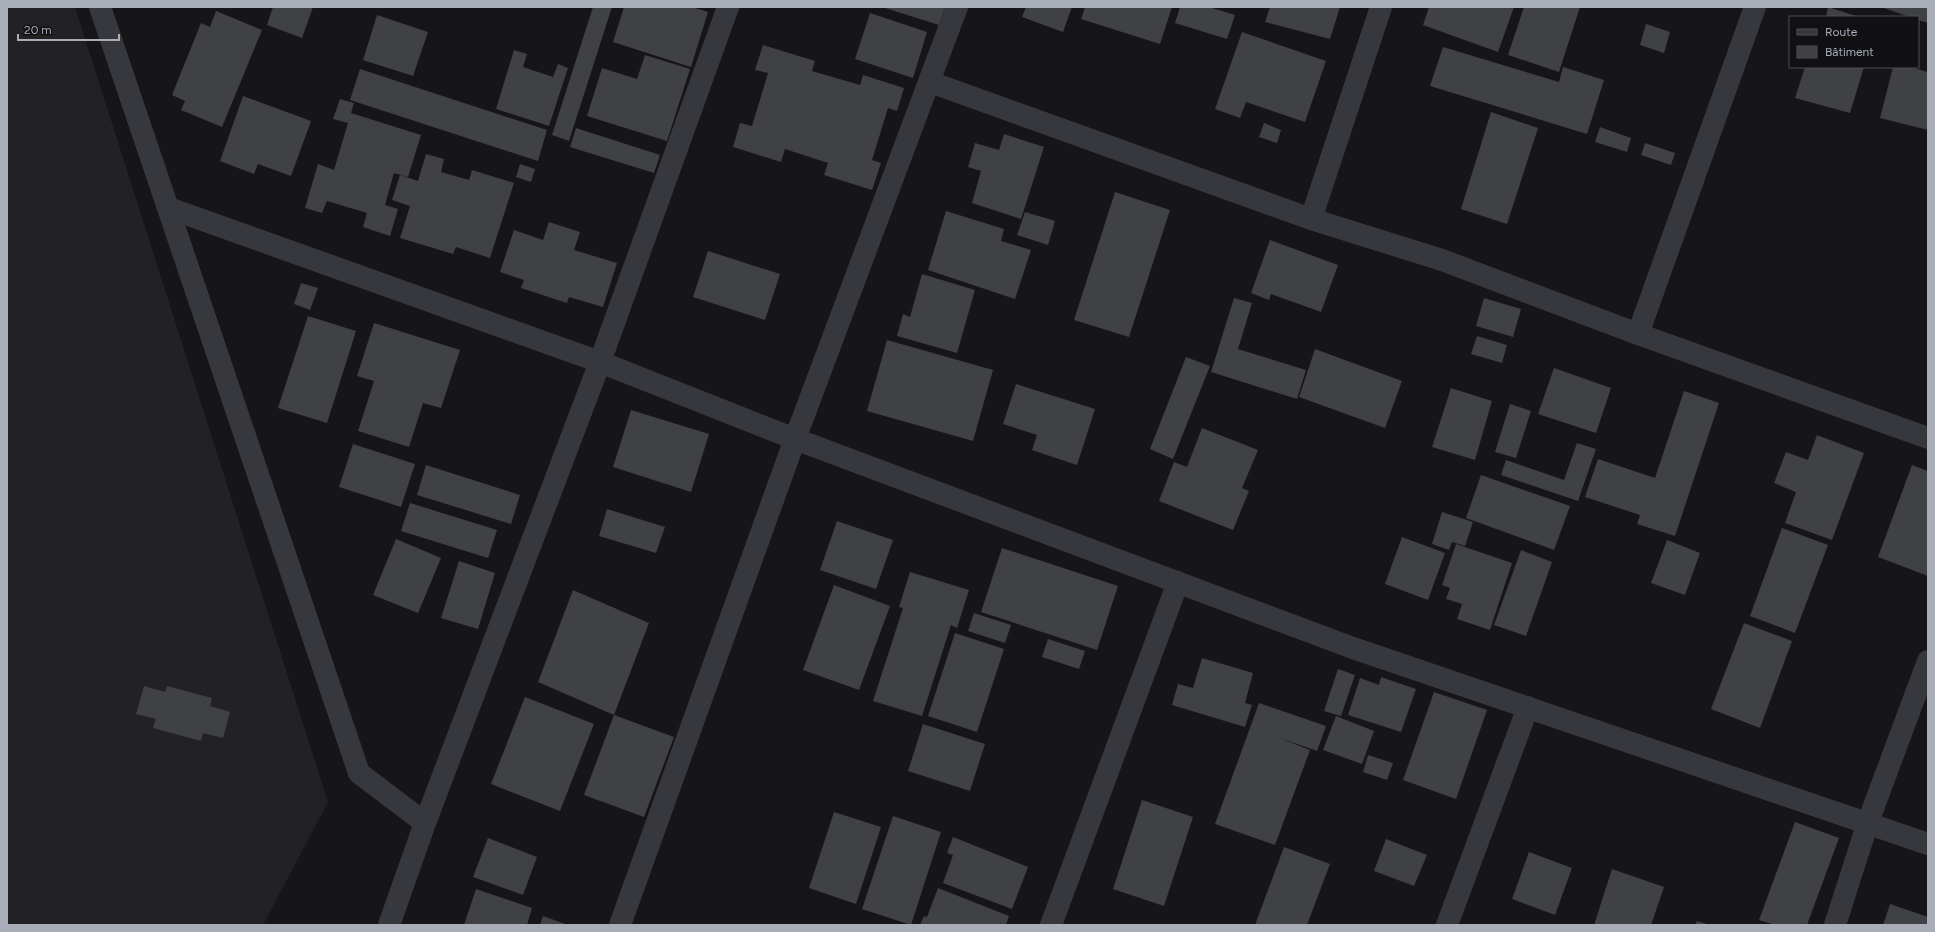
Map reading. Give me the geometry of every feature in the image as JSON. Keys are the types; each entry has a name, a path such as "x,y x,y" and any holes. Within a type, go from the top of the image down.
{"street":[{"path":"100,7 359,773 425,823"},
{"path":"620,925 795,439 958,7"},
{"path":"1310,219 1381,7"},
{"path":"1638,334 1755,7"},
{"path":"389,925 425,823 600,362 724,8"},
{"path":"930,82 1310,219 1442,260 1638,334 1928,438"},
{"path":"169,208 600,362 795,439 1353,648 1868,822 1928,844"},
{"path":"1051,925 1178,582"},
{"path":"1835,925 1868,822 1928,661"},
{"path":"1447,925 1528,707"}],"shaded area":[{"path":"7,7 75,7 328,802 263,925 7,925"}],"building":[{"path":"273,7 313,7 302,38 267,25"},
{"path":"593,7 612,7 569,141 552,135"},
{"path":"624,7 692,7 708,12 691,67 613,42"},
{"path":"882,7 945,7 939,25"},
{"path":"1026,7 1072,7 1063,32 1022,17"},
{"path":"1085,7 1172,7 1160,44 1081,19"},
{"path":"1180,7 1209,7 1235,15 1227,39 1175,23"},
{"path":"1270,7 1340,7 1330,39 1265,22"},
{"path":"1429,7 1514,7 1498,52 1423,25"},
{"path":"1524,7 1580,7 1559,72 1508,55"},
{"path":"1828,7 1856,16 1826,16"},
{"path":"1881,7 1928,7 1928,23 1919,20 1919,16 1907,16"},
{"path":"216,11 262,30 222,127 181,110 185,101 172,95 201,23 210,27"},
{"path":"870,13 927,32 913,78 855,59"},
{"path":"377,15 428,32 413,76 363,60"},
{"path":"1646,24 1670,32 1664,53 1640,45"},
{"path":"1242,32 1326,61 1305,122 1246,102 1240,118 1215,109"},
{"path":"763,45 815,61 812,71 860,85 863,75 904,88 897,111 888,108 872,160 881,163 872,190 824,175 828,163 785,149 781,162 733,147 740,123 752,126 768,73 755,70"},
{"path":"1443,47 1559,82 1563,67 1604,80 1587,134 1430,86"},
{"path":"514,50 527,54 523,67 553,77 558,64 568,68 549,126 496,109"},
{"path":"645,55 690,69 667,141 587,116 602,68 637,79"},
{"path":"1805,68 1864,68 1850,113 1795,98"},
{"path":"1893,68 1914,68 1928,72 1928,130 1880,118"},
{"path":"360,69 547,130 538,161 350,100"},
{"path":"243,96 311,121 291,176 258,164 254,174 220,161"},
{"path":"340,99 354,103 351,113 421,135 408,177 394,173 385,205 398,209 390,236 363,227 367,213 327,201 322,213 305,208 318,164 334,170 348,123 333,119"},
{"path":"1491,112 1538,128 1507,224 1461,209"},
{"path":"1264,123 1281,130 1277,143 1259,137"},
{"path":"1600,127 1631,138 1627,152 1595,142"},
{"path":"576,128 660,155 654,173 570,147"},
{"path":"1004,134 1044,147 1021,219 972,203 981,171 968,167 975,143 999,150"},
{"path":"1645,143 1675,153 1671,165 1641,155"},
{"path":"426,154 444,159 441,172 469,180 472,170 514,183 490,258 456,247 453,254 400,238 410,206 392,200 400,175 418,181"},
{"path":"520,164 535,169 531,182 516,177"},
{"path":"1115,192 1170,210 1129,337 1074,320"},
{"path":"946,211 1004,229 1001,241 1031,250 1015,299 928,270"},
{"path":"1025,212 1055,221 1048,245 1017,235"},
{"path":"549,222 580,232 574,250 617,263 603,307 569,297 567,303 521,288 524,280 500,272 514,230 543,240"},
{"path":"1270,240 1338,265 1321,312 1271,294 1269,300 1251,293"},
{"path":"708,251 780,274 765,320 693,297"},
{"path":"922,274 975,290 957,353 897,336 903,314 910,317"},
{"path":"301,283 318,288 310,310 294,304"},
{"path":"1234,298 1252,303 1238,349 1306,370 1297,399 1211,372"},
{"path":"1484,298 1521,309 1513,337 1476,326"},
{"path":"308,316 356,331 327,423 278,408"},
{"path":"374,323 460,350 441,408 423,403 409,447 358,431 374,381 357,376"},
{"path":"1477,336 1507,345 1502,363 1471,354"},
{"path":"887,340 993,370 973,441 867,411"},
{"path":"1315,349 1402,381 1385,428 1299,397"},
{"path":"1186,357 1210,366 1173,459 1150,449"},
{"path":"1554,368 1611,388 1596,433 1538,414"},
{"path":"1016,384 1095,409 1077,465 1032,450 1037,435 1003,424"},
{"path":"1451,388 1492,401 1475,460 1432,447"},
{"path":"1684,391 1719,403 1675,536 1637,524 1640,515 1585,497 1598,459 1655,478"},
{"path":"1510,404 1531,411 1516,458 1495,452"},
{"path":"631,410 709,434 691,492 613,467"},
{"path":"1202,428 1258,450 1242,488 1249,491 1233,530 1159,501 1174,462 1187,467"},
{"path":"1817,435 1864,453 1832,540 1785,523 1796,492 1774,483 1786,452 1808,460"},
{"path":"1577,443 1596,449 1578,501 1501,475 1506,460 1564,480"},
{"path":"353,444 415,464 401,507 339,487"},
{"path":"426,465 520,495 511,524 417,495"},
{"path":"1912,465 1928,471 1928,576 1878,557"},
{"path":"1481,475 1570,506 1554,550 1466,518"},
{"path":"410,503 497,530 488,558 401,531"},
{"path":"607,509 665,527 656,553 599,536"},
{"path":"1442,512 1473,522 1465,546 1452,542 1449,550 1432,544"},
{"path":"837,521 893,540 876,589 820,570"},
{"path":"1782,528 1828,545 1795,633 1750,616"},
{"path":"1402,537 1445,553 1428,600 1385,584"},
{"path":"396,539 441,558 418,613 373,595"},
{"path":"1667,540 1700,553 1685,595 1651,583"},
{"path":"1456,544 1512,563 1490,630 1457,619 1462,604 1446,599 1450,588 1442,585"},
{"path":"1002,548 1118,586 1097,650 981,612"},
{"path":"1521,550 1552,562 1526,636 1494,625"},
{"path":"459,561 495,573 478,629 441,618"},
{"path":"910,572 969,590 957,628 951,625 922,716 873,701 903,608 899,607"},
{"path":"834,585 890,606 859,690 803,670"},
{"path":"573,590 649,623 614,715 538,682"},
{"path":"974,613 1011,625 1005,643 968,631"},
{"path":"1744,623 1792,641 1760,728 1711,709"},
{"path":"955,633 1004,649 977,732 928,716"},
{"path":"1048,639 1085,651 1079,669 1042,657"},
{"path":"1202,658 1253,673 1245,703 1252,705 1245,727 1172,705 1178,684 1193,688"},
{"path":"1338,669 1355,675 1341,716 1324,711"},
{"path":"1381,677 1416,689 1401,732 1348,715 1360,678 1379,685"},
{"path":"144,686 165,692 167,686 212,698 210,706 230,712 223,738 203,733 201,741 153,728 156,719 136,714"},
{"path":"1434,692 1487,710 1456,799 1403,780"},
{"path":"525,697 594,724 560,811 491,784"},
{"path":"1259,703 1326,726 1317,751 1277,737 1310,750 1275,845 1215,824"},
{"path":"614,715 674,737 644,817 584,795"},
{"path":"1336,716 1374,731 1362,764 1323,750"},
{"path":"923,724 985,744 970,791 908,771"},
{"path":"1368,755 1393,763 1387,780 1363,772"},
{"path":"1142,800 1193,817 1164,906 1113,889"},
{"path":"834,812 881,827 856,904 809,888"},
{"path":"893,816 941,832 911,925 862,909"},
{"path":"1795,822 1839,838 1807,925 1775,925 1759,920"},
{"path":"953,837 1028,867 1012,909 943,883 953,855 947,853"},
{"path":"488,838 537,857 523,895 473,877"},
{"path":"1386,839 1427,855 1414,886 1374,871"},
{"path":"1284,847 1330,864 1307,925 1255,925"},
{"path":"1529,852 1572,868 1555,915 1512,899"},
{"path":"1612,869 1664,887 1651,925 1594,925"},
{"path":"938,888 1009,916 1006,925 920,925 924,916 927,917"},
{"path":"476,889 532,908 527,925 464,925"},
{"path":"1890,904 1928,917 1928,925 1883,925"},
{"path":"543,916 568,925 540,925"},
{"path":"1697,921 1710,925 1695,925"}]}
